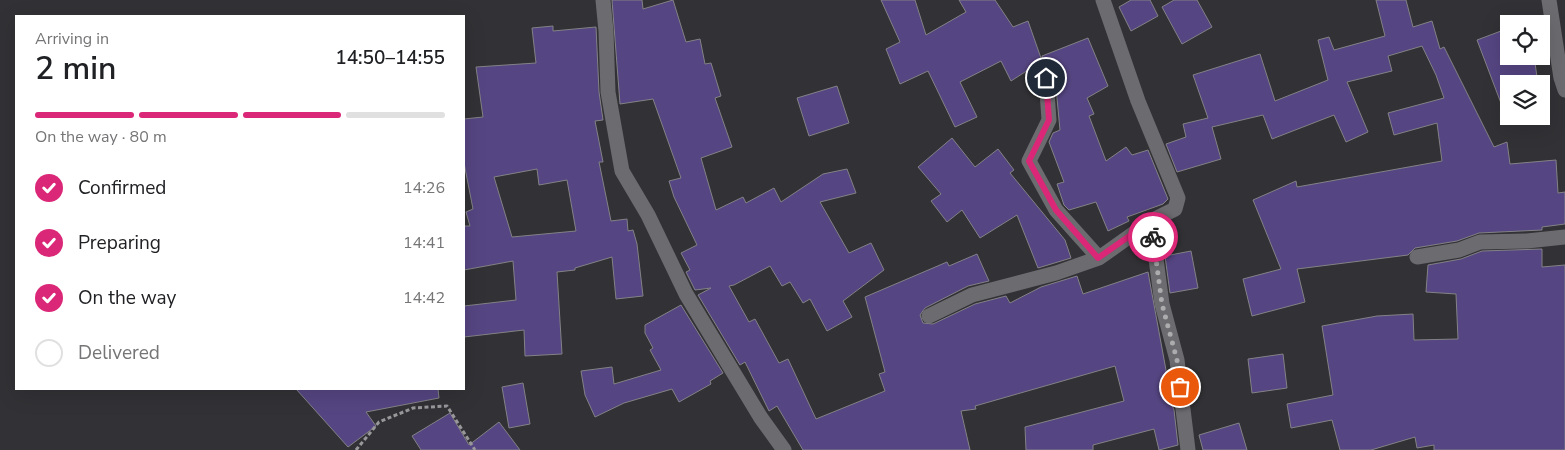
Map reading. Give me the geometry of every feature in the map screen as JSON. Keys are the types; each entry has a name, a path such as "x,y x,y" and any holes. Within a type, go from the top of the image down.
{"street":[{"path":"603,0 608,92 622,171 648,215 686,294 756,410 784,450"},
{"path":"929,316 972,295 1056,273 1098,258 1151,221 1175,209 1178,198 1138,101 1103,0"},
{"path":"1549,0 1561,78 1565,90"},
{"path":"1046,78 1049,120 1029,161 1056,210 1098,258"},
{"path":"1151,221 1162,304 1177,360 1188,450"},
{"path":"1417,257 1459,250 1487,241 1527,241 1565,237"}],"path":[{"path":"356,450 379,422 413,408 447,406 475,450"}],"building":[{"path":"612,0 642,0 643,9 673,0 686,42 700,39 705,64 711,63 721,96 715,98 732,147 701,158 716,210 743,197 746,203 774,188 781,202 823,174 847,169 856,193 820,202 849,253 871,243 884,270 843,301 852,317 827,331 810,299 803,303 790,282 782,286 770,266 729,286 749,322 755,319 779,363 788,359 816,419 885,391 879,374 885,372 865,297 947,262 949,266 977,254 989,281 968,286 925,308 920,315 923,323 933,324 975,304 1006,296 1010,303 1041,287 1077,276 1083,294 1148,272 1168,381 1163,382 1174,410 1178,445 1159,450 1154,429 1093,445 1093,450 1026,450 1025,427 1124,401 1115,366 975,406 976,409 961,411 970,450 803,450 777,406 769,411 745,362 740,365 698,295 711,288 695,290 686,272 690,270 681,253 697,245 674,197 669,181 681,178 653,99 620,104"},
{"path":"881,0 915,0 926,35 966,12 959,0 995,0 1013,27 1028,21 1042,61 1011,81 1001,61 960,82 977,117 955,127 928,71 900,84 886,49 900,42"},
{"path":"1131,0 1150,0 1158,16 1131,31 1119,7"},
{"path":"1174,0 1197,0 1212,27 1182,44 1162,7"},
{"path":"1376,0 1406,0 1413,27 1432,21 1440,49 1444,47 1494,147 1507,142 1510,164 1556,160 1558,193 1565,192 1565,224 1542,227 1542,230 1479,233 1457,241 1415,248 1408,255 1297,269 1305,302 1252,316 1243,279 1281,269 1253,200 1296,181 1297,187 1442,161 1437,123 1394,135 1388,113 1444,98 1436,75 1422,46 1388,56 1392,71 1347,82 1368,132 1346,142 1334,115 1272,139 1263,115 1212,127 1221,159 1177,172 1166,144 1186,137 1183,124 1208,118 1193,75 1260,54 1275,101 1328,80 1318,40 1329,37 1334,50 1385,36"},
{"path":"553,26 553,31 596,27 599,92 603,120 595,121 603,162 599,162 611,221 627,219 628,231 633,230 637,244 643,296 616,299 612,257 575,268 575,270 557,272 562,354 525,356 524,330 465,337 465,306 516,300 513,261 465,270 465,226 470,226 466,212 473,209 465,168 465,119 483,117 476,67 536,63 532,28","holes":["537,169 539,185 567,180 576,231 512,237 494,177"]},
{"path":"1500,31 1500,65 1535,65 1537,75 1500,75 1500,101 1477,40"},
{"path":"1088,38 1108,86 1087,98 1094,114 1089,116 1106,161 1126,147 1132,155 1148,150 1168,199 1163,204 1127,217 1129,221 1108,231 1096,202 1069,210 1064,205 1057,184 1064,182 1049,142 1053,133 1060,130 1055,77 1050,70 1045,69 1042,56"},
{"path":"837,86 849,123 809,136 797,98"},
{"path":"952,138 975,167 998,149 1014,170 1010,173 1065,240 1071,258 1038,268 1017,215 980,238 962,210 947,222 931,201 941,194 918,167"},
{"path":"1542,249 1542,267 1565,265 1565,450 1434,450 1434,445 1417,448 1415,437 1371,450 1340,450 1332,420 1291,428 1287,404 1333,395 1322,326 1377,316 1413,314 1414,340 1458,339 1456,294 1426,292 1428,265 1461,259 1482,251"},
{"path":"1191,251 1198,288 1170,293 1165,256"},
{"path":"681,305 723,373 710,381 711,384 679,402 672,389 624,403 595,417 585,395 581,371 612,367 614,384 661,370 650,350 653,348 645,333 645,325"},
{"path":"1283,354 1287,388 1252,393 1248,359"},
{"path":"523,383 530,424 509,428 502,387"},
{"path":"297,390 438,390 439,398 366,412 376,426 348,447"},
{"path":"450,413 469,445 499,422 520,450 421,450 412,436"},
{"path":"1239,423 1247,450 1203,450 1199,435"}],"way so far":[{"path":"1153,237 1162,304 1177,360 1180,387"}],"route":[{"path":"1046,78 1049,120 1029,161 1056,210 1098,258 1151,221 1153,237"}]}
